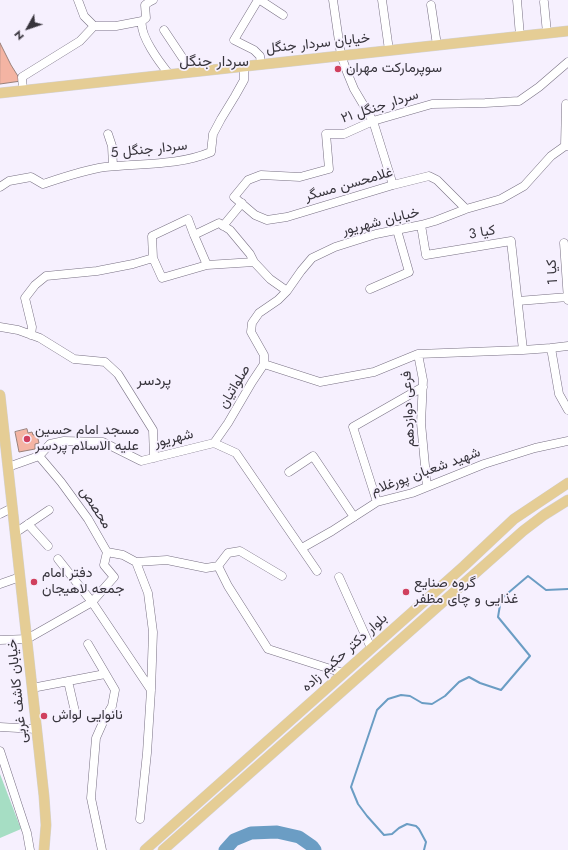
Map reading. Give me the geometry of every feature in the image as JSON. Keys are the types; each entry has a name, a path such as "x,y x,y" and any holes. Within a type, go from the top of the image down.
{"main road":[{"name":"خیابان سردار جنگل","path":"0,93 568,31"},
{"name":"خیابان کاشف غربی","path":"0,394 2,426 27,638 46,825 44,850"},
{"name":"بلوار دکتر حکیم زاده","path":"145,850 458,571 514,518 568,484"},
{"name":"بلوار دکتر حکیم زاده","path":"163,850 523,530 568,500"},
{"path":"458,571 466,581"},
{"path":"371,648 380,658"},
{"name":"خیابان کاشف غربی","path":"38,850 45,818"}],"street":[{"path":"78,0 84,16 94,26 116,26 142,21 146,18 145,5 153,0"},
{"path":"261,64 260,56 254,50 234,40 259,0 283,15"},
{"path":"333,0 342,56 347,72 354,89 372,121 393,185"},
{"path":"382,0 389,50"},
{"path":"517,0 520,36"},
{"path":"544,2 547,33"},
{"path":"431,5 437,45"},
{"path":"142,21 141,26 150,46 169,74"},
{"path":"23,90 22,77 80,41 94,26"},
{"path":"164,30 192,72"},
{"name":"سردار جنگل ۲۱","path":"234,197 248,180 261,175 300,177 329,169 326,134 344,134 372,121 432,104 519,102 568,62"},
{"name":"سردار جنگل 5","path":"0,187 9,181 31,178 43,184 68,175 104,167 169,163 198,158 211,152 213,134 244,80 244,66"},
{"path":"566,104 567,146"},
{"path":"108,134 112,146 113,166"},
{"name":"خیابان شهریور","path":"264,364 264,355 251,332 252,324 259,312 278,300 287,291 312,258 335,247 376,234 421,225 466,209 501,199 524,186 552,156 567,146"},
{"name":"غلامحسن مسگر","path":"234,197 255,214 267,220 287,217 393,185 429,176 437,180 466,209"},
{"path":"223,226 242,203"},
{"path":"207,265 188,219 152,236 153,258 162,278 207,265 254,262"},
{"path":"194,235 219,223 230,230 250,254 254,262 270,279 287,291"},
{"name":"کیا 3","path":"421,225 426,255 511,241 523,350"},
{"path":"370,289 409,272 397,230"},
{"name":"کیا 1","path":"564,243 568,300"},
{"path":"31,335 32,327 25,298 35,285 46,276 97,271 133,264 153,258"},
{"path":"518,301 568,297"},
{"path":"0,326 18,330 40,338 74,359 105,362 118,374 153,430 154,458"},
{"name":"صلواتیان","path":"214,442 228,423 264,364 320,382 374,372 418,354 523,350 568,346"},
{"path":"551,348 559,394 568,410"},
{"name":"فرعی دوازدهم","path":"418,354 423,380 421,424 427,487"},
{"path":"377,502 353,427 423,387"},
{"name":"شهریور","path":"8,467 39,456 50,444 64,441 103,442 141,461 214,442"},
{"name":"شهید شعبان پورغلام","path":"302,548 377,502 412,493 484,464 535,448 568,441"},
{"path":"214,442 236,453 317,571"},
{"name":"محصص","path":"39,456 61,482 88,519 107,552 123,555 136,562"},
{"path":"289,472 313,456 354,517"},
{"path":"0,514 12,508"},
{"path":"15,533 49,510"},
{"path":"28,524 48,546"},
{"path":"140,819 147,753 153,632 148,593 136,562 167,560 206,568 218,566 228,553 240,551 282,576"},
{"path":"0,640 27,638 92,602 114,577 104,565 107,552"},
{"path":"58,560 92,602 151,690"},
{"path":"218,566 228,586 268,649 343,673"},
{"path":"0,584 20,577"},
{"path":"339,577 371,648"},
{"path":"88,644 115,690 112,706 96,738 91,798 102,850"},
{"path":"32,688 105,674"},
{"path":"68,681 76,716"},
{"path":"0,727 36,729"},
{"path":"0,751 27,833 30,850"}],"green space":[{"path":"0,774 21,829 0,838"}],"building":[{"path":"0,43 11,65 21,81 0,84"},
{"name":"مسجد امام حسین علیه الاسلام پردسر","path":"27,429 28,433 32,432 33,435 37,435 39,443 35,444 35,449 19,452 15,432"}],"waterway":[{"path":"424,850 426,842 416,826 407,824 392,834 384,835 358,804 351,787 377,710 388,699 401,695 410,696 422,703 432,704 445,696 459,682 469,677 480,683 501,690 530,656 498,617 501,599 528,576 546,590 568,589"},
{"path":"225,850 234,840 251,833 277,832 299,837 312,846 315,850"}],"place":[{"name":"سوپرمارکت مهران","path":"338,69"},
{"name":"مسجد امام حسین علیه الاسلام پردسر","path":"27,439"},
{"name":"دفتر امام جمعه لاهیجان","path":"34,582"},
{"name":"گروه صنایع غذایی و چای مظفر","path":"406,592"},
{"name":"نانوایی لواش","path":"44,716"}],"district":[{"name":"سردار جنگل","path":"214,62"},
{"name":"پردسر","path":"154,381"}]}
